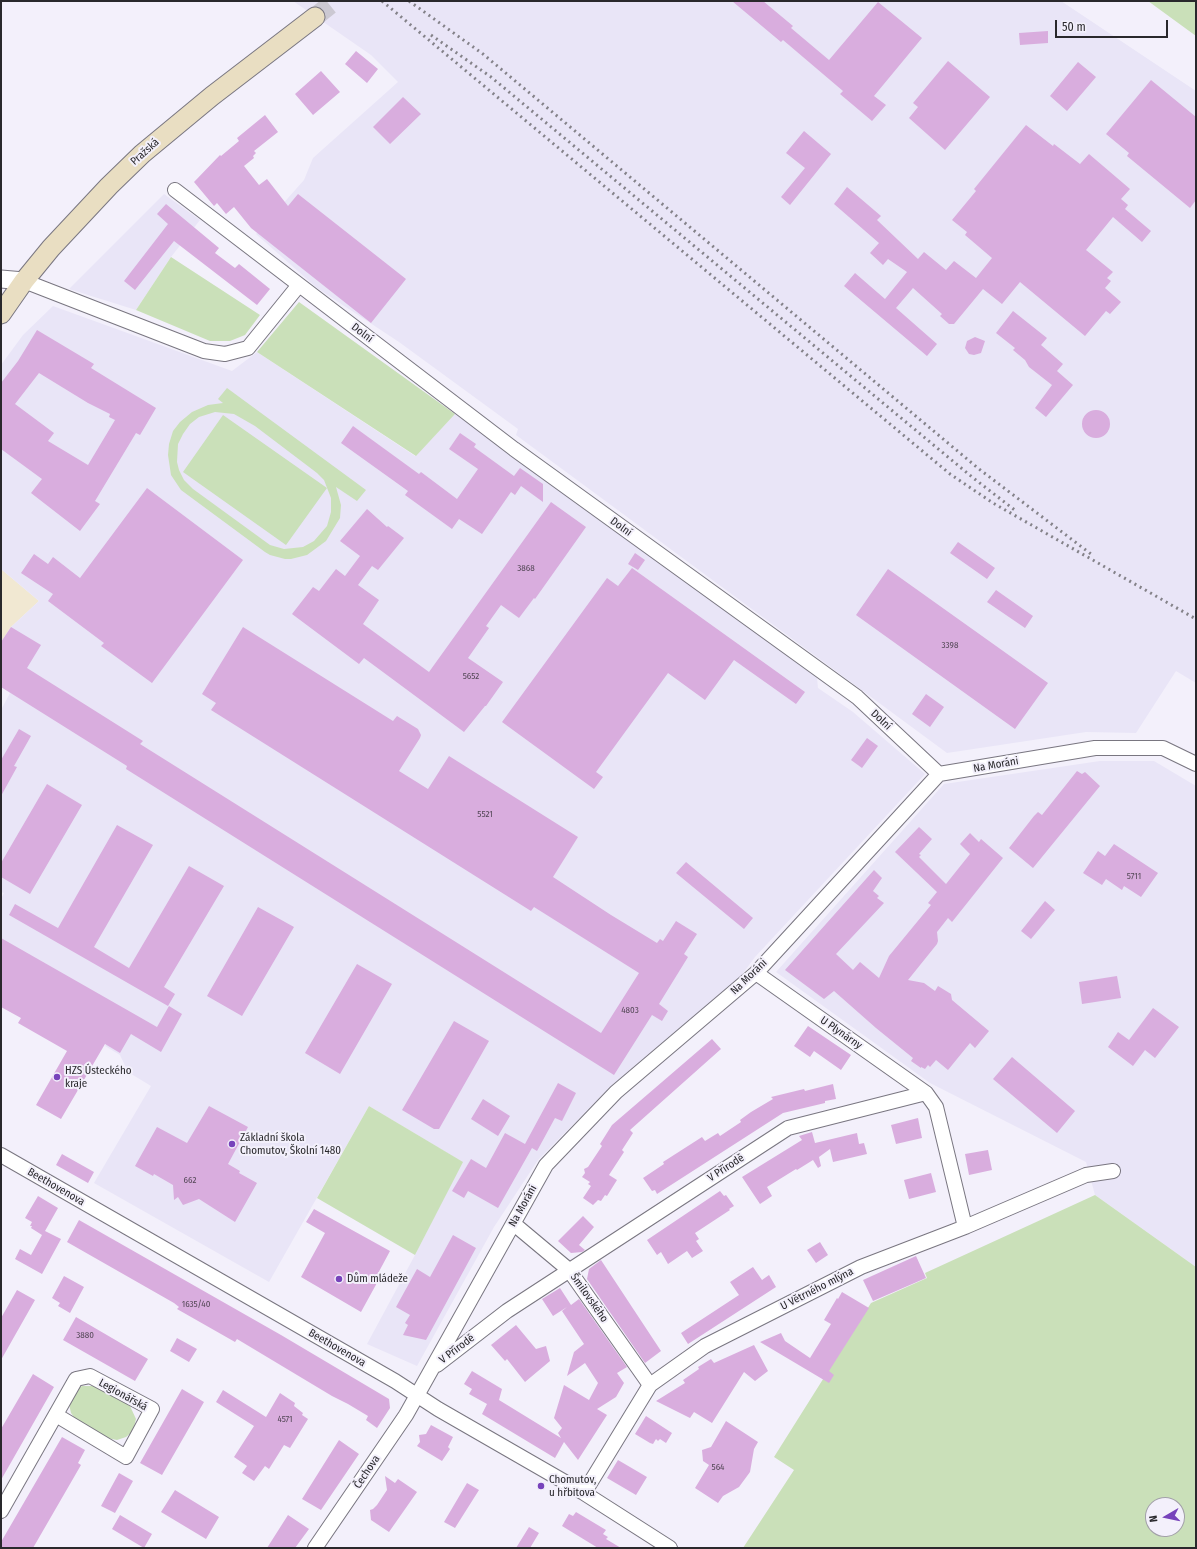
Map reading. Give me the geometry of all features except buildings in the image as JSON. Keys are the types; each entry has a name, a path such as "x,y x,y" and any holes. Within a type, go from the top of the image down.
{"main road":[{"name":"Pražská","path":"1,314 24,281 80,217 142,154 206,100 315,17"}],"street":[{"name":"Dolní","path":"175,190 514,449 857,697 939,774"},
{"path":"1,279 24,281 204,351 225,354 248,348 299,285"},
{"name":"Na Moráni","path":"417,1396 546,1165 610,1097 756,973 939,774 1095,748 1163,748 1196,764"},
{"name":"U Plynárny","path":"756,973 926,1093"},
{"path":"926,1093 936,1107 965,1227"},
{"name":"V Přírodě","path":"432,1369 507,1311 788,1128 926,1093"},
{"name":"Beethovenova","path":"1,1155 388,1377 417,1396 584,1493 670,1548"},
{"name":"U Větrného mlýna","path":"584,1493 650,1385 705,1346 861,1266 965,1227 1086,1175 1113,1171"},
{"name":"Šmilovského","path":"514,1224 569,1270 650,1385"},
{"name":"Legionářská","path":"1,1510 76,1379 90,1376 152,1409 126,1457 56,1416"},
{"name":"Čechova","path":"315,1548 402,1422 417,1396"}],"shaded area":[{"path":"293,1 1061,1 1196,91 1196,683 1176,671 1136,733 1086,732 947,753 516,435 518,429 399,342 317,288 256,234 304,180 313,158 398,82 371,55"},
{"path":"164,194 200,220 171,257 136,310 69,289"},
{"path":"53,306 232,371 257,352 415,456 455,414 817,678 818,688 853,712 925,774 755,957 741,976 613,1084 538,1160 494,1227 417,1366 367,1344 415,1255 462,1162 369,1106 269,1282 94,1183 151,1086 128,1072 120,1055 105,1046 117,1024 1,957 1,899 4,893 1,892 1,710 10,693 1,687 1,642 11,627 39,601 1,569 1,365 23,335"},
{"path":"1,569 39,601 11,627 1,642"},
{"path":"1100,761 1154,761 1196,786 1196,1267 1095,1195 1086,1162 930,1083 776,972 944,784"}],"green space":[{"path":"1148,1 1196,1 1196,36"},
{"path":"171,257 260,315 245,335 230,341 210,341 136,310"},
{"path":"299,302 455,414 416,456 257,352"},
{"path":"227,388 366,490 357,501 336,487 341,505 340,518 326,541 307,555 285,559 270,555 181,490 171,475 168,455 169,444 173,431 180,422 192,412 208,405 223,403 218,399","holes":["215,412 234,414 255,426 324,480 331,498 331,512 327,526 314,541 303,547 284,549 270,545 193,489 184,480 177,462 178,444 190,424 199,417"]},
{"path":"223,415 327,488 286,545 183,472"},
{"path":"369,1106 463,1162 415,1255 317,1198"},
{"path":"1095,1195 1196,1267 1196,1548 743,1548 794,1470 774,1457 871,1303 927,1278 925,1273"},
{"path":"82,1386 94,1386 118,1397 130,1406 136,1419 133,1431 126,1437 117,1440 107,1438 77,1421 71,1413 69,1404 72,1392"}],"tunnel":[{"path":"315,17 335,1"}],"railway":[{"path":"382,1 950,474 993,503 1196,619"},
{"path":"409,1 483,54 979,469 1091,554"},
{"path":"431,35 491,77 972,477 1016,511"}],"place":[{"name":"HZS Ústeckého kraje","path":"57,1077"},
{"name":"Základní škola Chomutov, Školní 1480","path":"232,1144"},
{"name":"Dům mládeže","path":"339,1279"},
{"name":"Chomutov, u hřbitova","path":"541,1486"}]}
